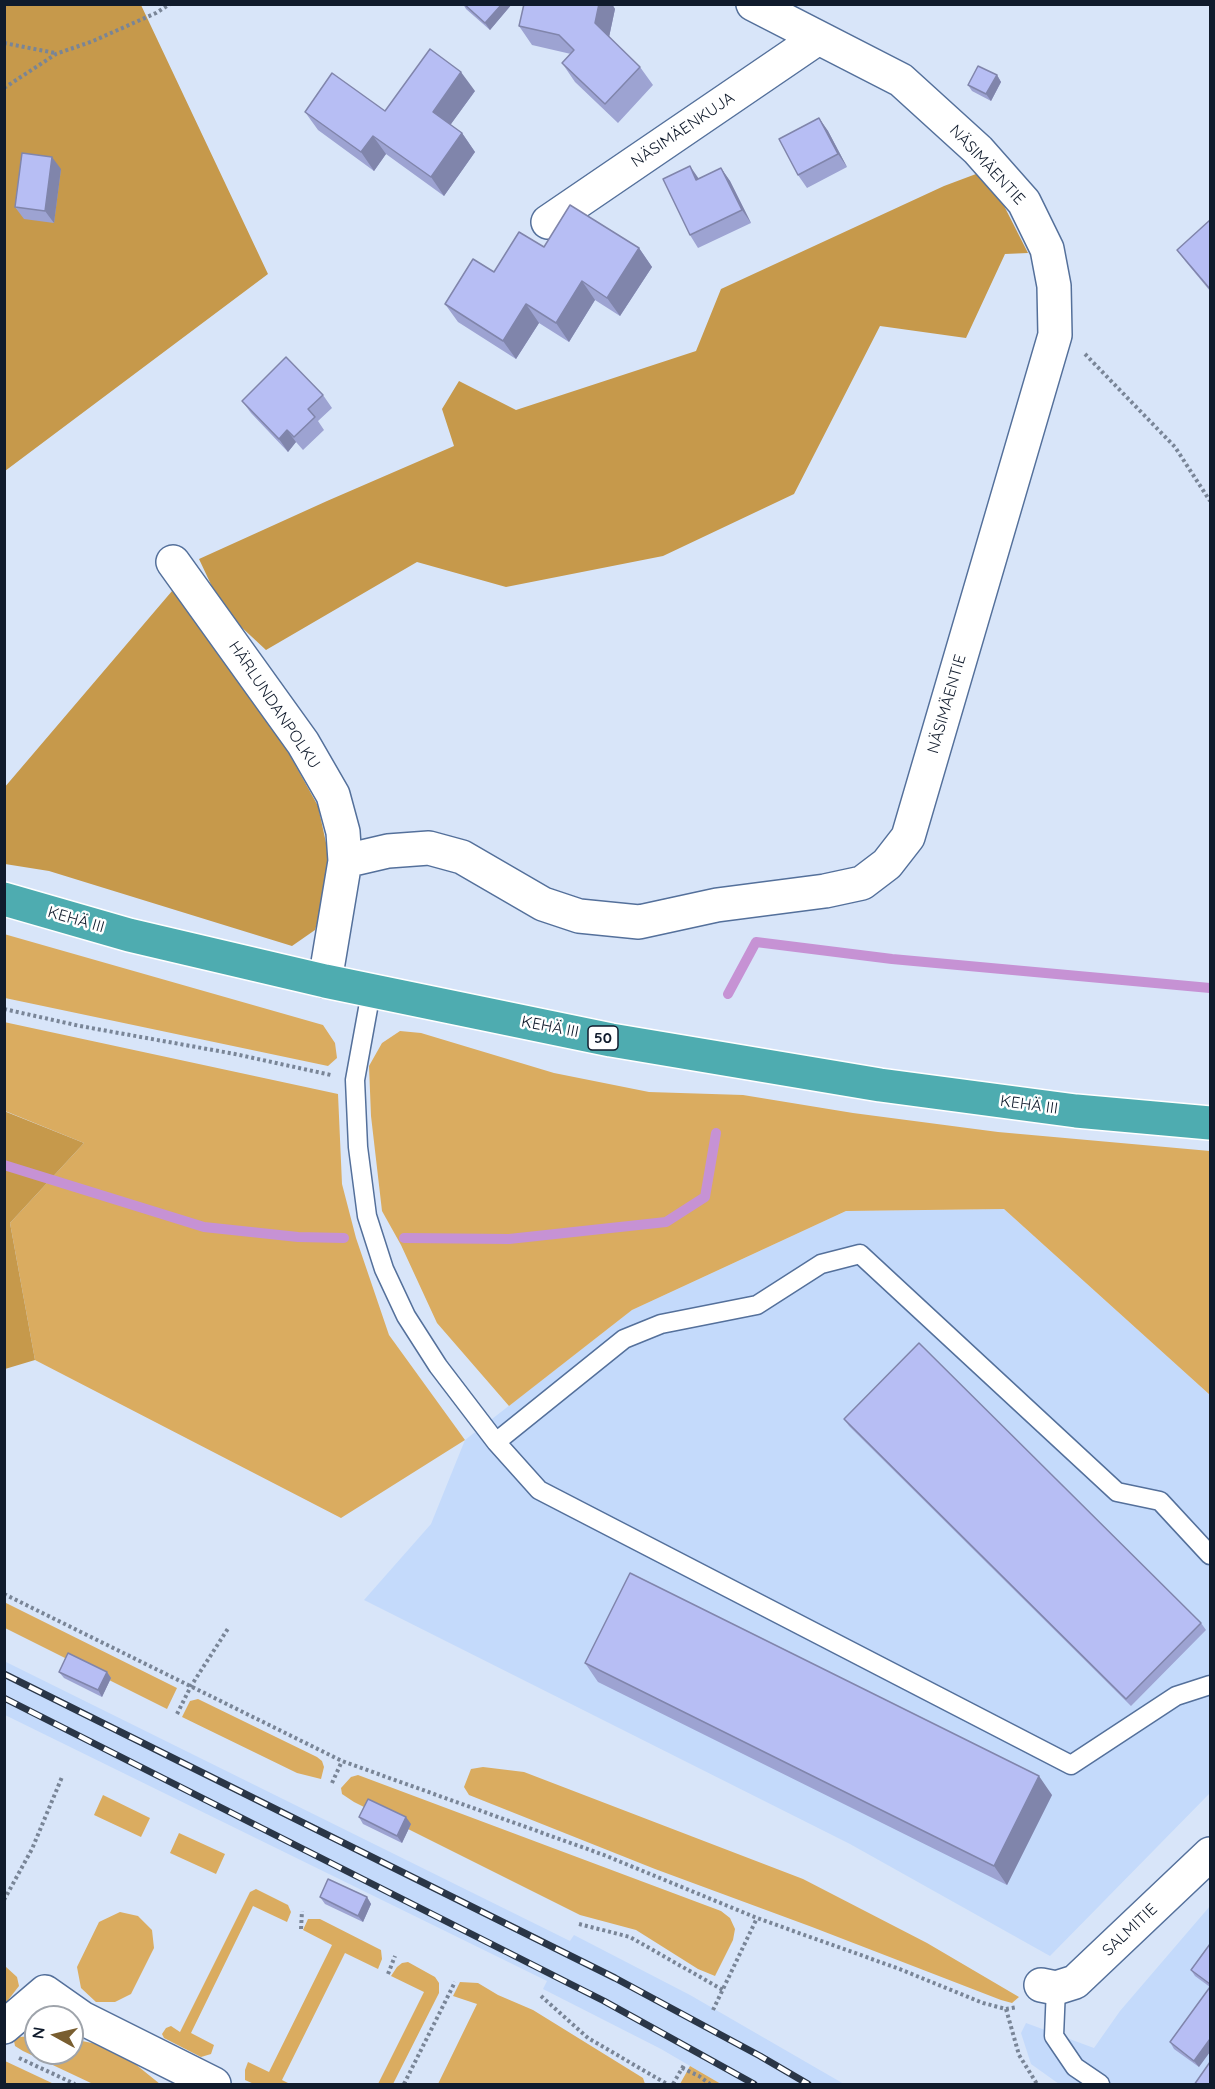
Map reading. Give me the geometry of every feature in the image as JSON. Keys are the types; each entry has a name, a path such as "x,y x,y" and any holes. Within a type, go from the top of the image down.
{"highway":[{"name":"KEHÄ III","path":"4,899 129,935 371,992 611,1040 880,1085 1076,1111 1210,1124"}],"street":[{"name":"NÄSIMÄENTIE","path":"345,861 388,850 429,848 462,857 543,904 579,916 639,922 717,905 825,891 862,883 887,864 908,837 1055,335 1054,286 1047,249 1024,202 978,150 901,80 753,4"},
{"name":"NÄSIMÄENKUJA","path":"548,222 818,38"},
{"name":"HÄRLUNDANPOLKU","path":"173,562 309,753 333,795 343,832 345,861"},
{"path":"325,981 345,861"},
{"name":"SALMITIE","path":"1049,1986 1075,1982 1210,1854"},
{"path":"8,2041 45,1992 82,2018 214,2085"}],"lane":[{"path":"371,992 355,1080 358,1147 367,1216 384,1269 406,1316 431,1356 496,1442 539,1490 1071,1765 1176,1696 1210,1685"},
{"path":"496,1442 624,1339 661,1324 757,1305 821,1264 860,1254 1117,1492 1160,1501 1210,1555"},
{"path":"1049,1986 1054,2036 1075,2067 1100,2085"}],"path":[{"path":"4,88 56,54 93,41 156,13 170,4"},
{"path":"4,42 56,54"},
{"path":"1055,335 1086,354 1175,447 1210,501"},
{"path":"4,1010 235,1054 355,1080"},
{"path":"4,1594 342,1761 604,1855 757,1918 897,1968 983,2003 1006,2009 1023,2007 1049,1986"},
{"path":"177,1714 191,1686 229,1627"},
{"path":"332,1784 342,1761"},
{"path":"4,1900 32,1849 62,1777"},
{"path":"301,1929 303,1911"},
{"path":"713,2010 757,1918"},
{"path":"579,1924 630,1937 723,1990"},
{"path":"388,1974 395,1956"},
{"path":"404,2085 455,1982"},
{"path":"541,1996 588,2038 667,2085"},
{"path":"1006,2009 1019,2055 1037,2085"},
{"path":"8,2041 75,2085"},
{"path":"673,2085 683,2067 710,2085"}],"shaded area":[{"path":"5,5 141,5 268,274 5,471"},
{"path":"976,174 997,192 1028,253 1005,254 966,338 880,326 794,494 663,556 506,587 417,562 266,650 223,610 199,559 454,446 442,409 459,381 516,410 696,351 721,289 944,186"},
{"path":"178,584 266,712 318,806 328,852 325,899 315,930 292,946 49,871 5,864 4,788"},
{"path":"4,934 323,1025 335,1043 337,1058 328,1066 5,998"},
{"path":"4,1022 338,1094 342,1184 356,1238 389,1335 465,1440 341,1518 35,1360 10,1223 84,1143 5,1111"},
{"path":"400,1031 421,1033 554,1073 649,1092 743,1095 853,1113 998,1132 1210,1151 1210,1395 1004,1209 846,1211 632,1310 509,1406 437,1323 401,1245 382,1211 371,1116 369,1066 382,1043"},
{"path":"4,1111 84,1143 10,1223 35,1360 5,1369"},
{"path":"1004,1209 1210,1395 1210,1793 1050,1956 850,1844 364,1600 431,1524 465,1440 632,1310 846,1211"},
{"path":"4,1602 177,1688 167,1709 5,1628"},
{"path":"4,1661 570,1941 574,1935 690,1995 844,2084 721,2084 661,2049 543,1989 547,1981 5,1715"},
{"path":"198,1699 317,1757 322,1761 324,1767 321,1779 297,1773 182,1717 190,1701"},
{"path":"483,1767 524,1772 803,1879 927,1943 1019,1997 1012,2003 1001,2000 655,1869 469,1795 464,1787 471,1769"},
{"path":"358,1775 721,1911 730,1918 735,1929 733,1940 715,1976 698,1969 636,1930 580,1915 354,1802 342,1794 341,1788 351,1777"},
{"path":"103,1795 150,1818 141,1837 94,1815"},
{"path":"179,1833 225,1854 216,1874 170,1853"},
{"path":"256,1889 288,1905 291,1912 287,1922 253,1906 191,2033 214,2045 211,2054 201,2057 164,2038 162,2034 166,2028 171,2026 180,2032 250,1892"},
{"path":"1210,1906 1210,2084 1059,2084 1031,2064 1021,2033 1026,2023 1094,2048 1120,2011"},
{"path":"120,1912 138,1916 152,1930 154,1948 131,1994 115,2002 96,2002 81,1988 77,1967 99,1922"},
{"path":"308,1919 320,1919 381,1950 382,1959 378,1969 345,1953 282,2080 290,2084 254,2084 245,2080 248,2062 269,2072 332,1945 303,1930"},
{"path":"408,1962 435,1977 439,1983 439,1993 393,2084 378,2084 424,1992 391,1976 397,1967"},
{"path":"5,1966 17,1977 19,1986 5,2004"},
{"path":"460,1982 478,1983 498,1995 533,2010 643,2078 645,2084 438,2084 477,2004 453,1996"},
{"path":"24,2037 24,2051 15,2046 14,2041"},
{"path":"84,2041 97,2044 129,2059 160,2084 93,2084 53,2065 84,2065"},
{"path":"5,2061 54,2084 5,2084"},
{"path":"690,2066 721,2084 680,2084"}],"building":[{"path":"464,4 502,4 485,23"},
{"path":"524,4 599,4 595,23 640,67 605,104 562,63 574,50 559,35 519,26"},
{"path":"430,49 461,72 433,112 462,133 431,177 373,136 361,152 305,112 332,73 385,111"},
{"path":"978,66 997,75 986,94 968,85"},
{"path":"819,118 838,154 798,175 779,139"},
{"path":"22,153 52,157 45,211 15,207"},
{"path":"690,166 696,180 721,168 742,210 690,235 663,179"},
{"path":"570,205 639,248 607,298 582,281 556,323 526,304 503,341 445,304 473,259 494,272 519,232 544,247"},
{"path":"1210,220 1210,289 1177,250"},
{"path":"286,357 323,395 308,409 315,417 294,437 287,430 279,439 242,401"},
{"path":"919,1343 1201,1623 1126,1699 844,1419"},
{"path":"630,1573 1039,1776 994,1866 585,1663"},
{"path":"68,1653 107,1672 98,1690 59,1672"},
{"path":"368,1799 406,1817 397,1836 359,1817"},
{"path":"328,1879 367,1897 358,1916 320,1897"},
{"path":"1210,1944 1210,1984 1191,1970"},
{"path":"1210,1987 1210,2039 1194,2061 1170,2042"},
{"path":"1210,2062 1210,2085 1194,2085"}],"waterway":[{"path":"728,994 756,942 892,959 1210,988"},
{"path":"404,1238 509,1239 666,1222 705,1197 716,1133"},
{"path":"4,1165 204,1227 298,1237 344,1238"}],"railway":[{"path":"4,1674 615,1978 808,2084"},
{"path":"4,1698 604,2001 754,2084"}]}
